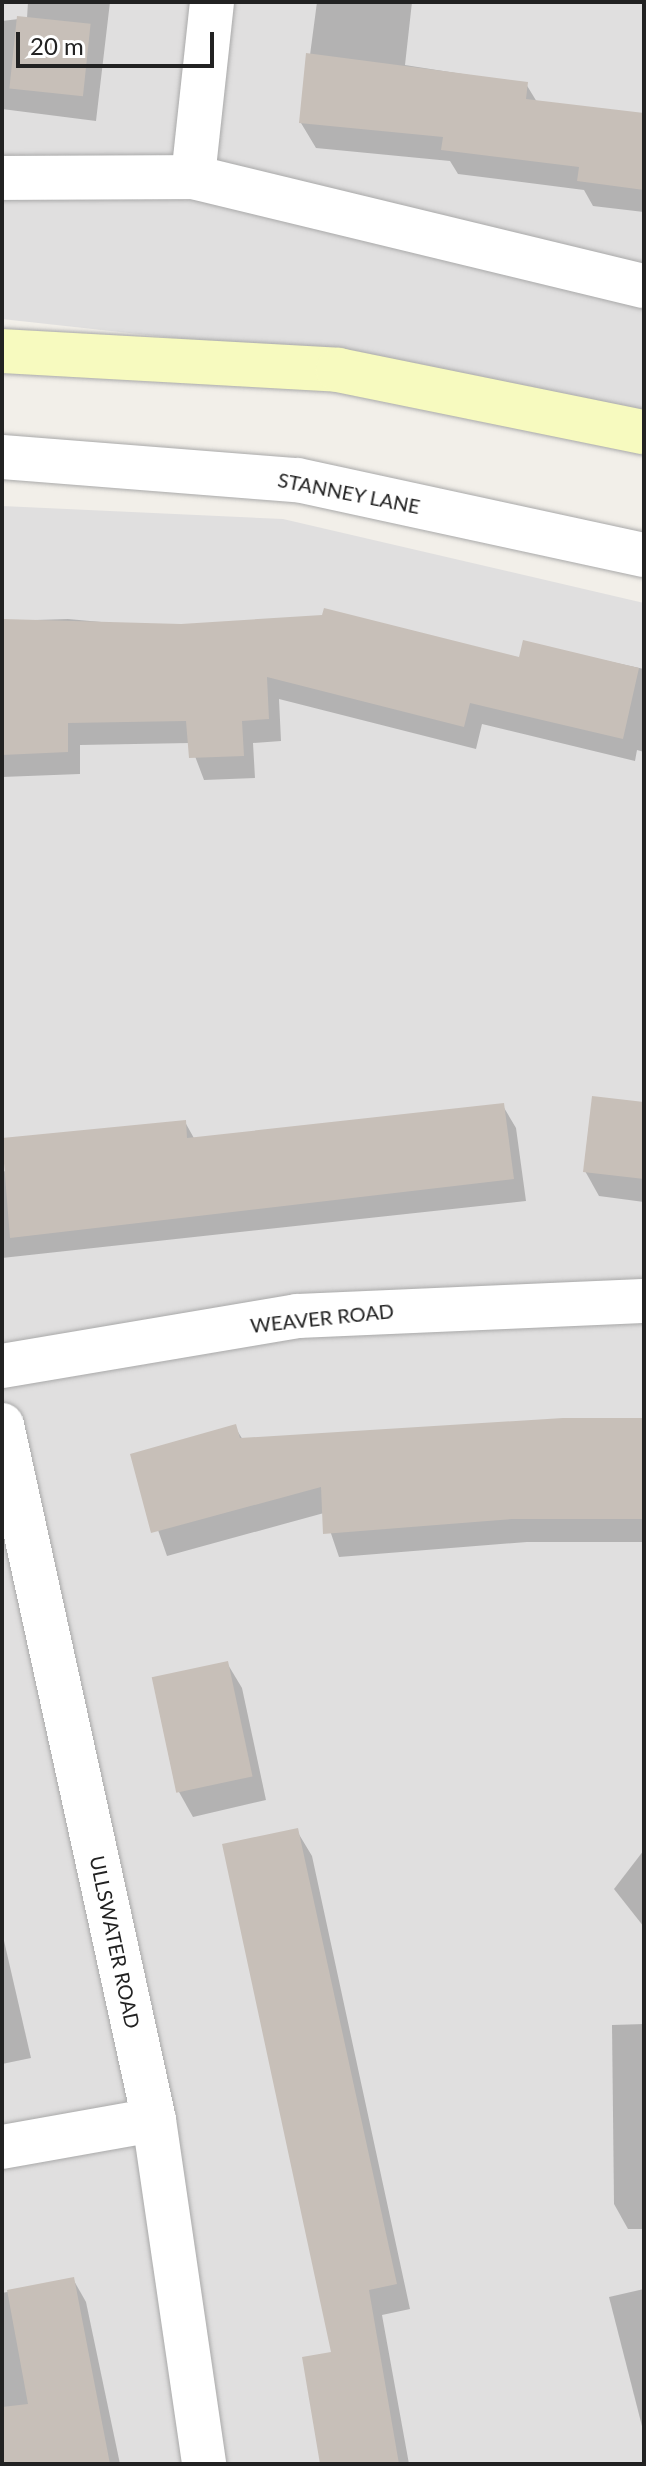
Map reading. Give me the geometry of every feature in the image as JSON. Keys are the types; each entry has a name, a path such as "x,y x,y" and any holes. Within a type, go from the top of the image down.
{"main road":[{"path":"2,351 338,370 644,432"}],"street":[{"path":"193,177 212,2"},
{"path":"2,178 193,177 644,286"},
{"name":"STANNEY LANE","path":"2,457 297,480 644,555"},
{"name":"WEAVER ROAD","path":"2,1366 297,1316 644,1301"},
{"name":"ULLSWATER ROAD","path":"2,1425 154,2120 204,2464"},
{"path":"2,2147 154,2120"}],"shaded area":[{"path":"2,2 644,2 644,419 339,356 2,319"},
{"path":"2,506 283,519 644,603 644,2464 2,2464"}],"building":[{"path":"17,16 91,24 83,96 9,89"},
{"path":"306,53 528,82 526,99 644,113 644,190 577,181 579,167 441,150 443,137 299,123"},
{"path":"324,608 519,657 523,640 639,668 623,739 470,703 464,727 267,677 269,719 242,721 244,756 189,758 186,721 68,723 68,752 2,755 2,619 181,624 322,615"},
{"path":"592,1096 644,1102 644,1179 583,1172"},
{"path":"504,1103 514,1179 10,1238 2,1138 186,1120 187,1138"},
{"path":"563,1418 644,1418 644,1519 512,1519 323,1534 321,1487 151,1533 130,1454 236,1424 240,1438"},
{"path":"228,1661 253,1776 176,1793 152,1677"},
{"path":"298,1828 397,2284 369,2290 399,2464 320,2464 302,2357 331,2352 222,1844"},
{"path":"74,2277 110,2464 2,2464 2,2407 28,2404 7,2290"}]}
